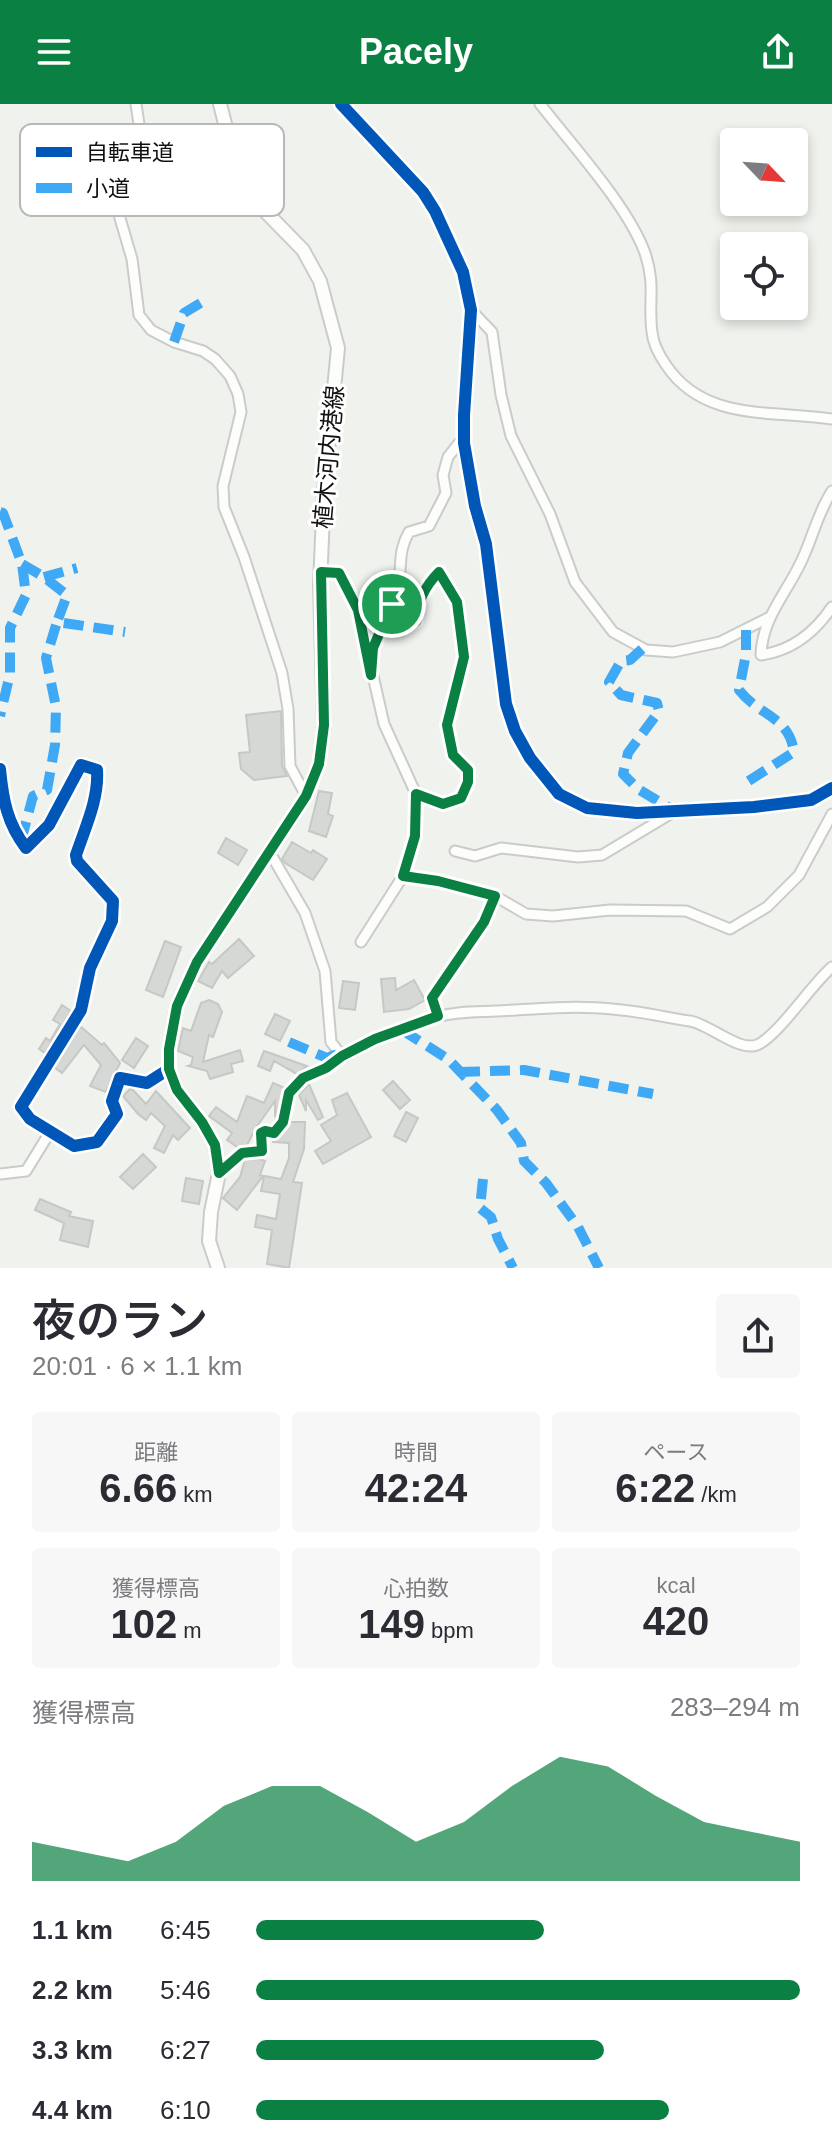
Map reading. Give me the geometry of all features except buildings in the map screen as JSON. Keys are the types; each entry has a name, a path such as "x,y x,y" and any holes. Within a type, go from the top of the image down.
{"main road":[{"name":"植木河内港線","path":"220,104 225,124"},
{"name":"植木河内港線","path":"169,1069 169,1049 177,1006 197,962 306,796 319,764 324,725 321,572 324,491 338,348 320,281 303,250 270,216"},
{"path":"169,1069 177,1090 215,1145 219,1173 209,1241 218,1268"}],"street":[{"path":"136,104 139,124"},
{"path":"341,104 423,192 463,272 471,310 464,443 475,506 486,544 506,704 515,731 530,758 559,794 587,808 637,813 754,807 811,800 832,788"},
{"path":"540,104 636,233 653,282 652,332 658,354 672,374 692,393 731,410 832,419"},
{"path":"119,216 132,259 139,315 151,330 215,359 230,376 238,394 241,412 223,486 224,507 282,673 288,709 290,766 306,796"},
{"path":"471,310 492,332 501,395 511,436 550,514 575,582 613,632 646,650 673,652 720,642 770,617"},
{"path":"371,675 373,648 392,604 400,572 402,544 409,532 429,526 439,510 446,493 443,475 448,457 459,443 464,443"},
{"path":"832,491 805,554 764,630 761,655 793,646 832,607"},
{"path":"321,572 339,573 358,610 384,724 416,794 415,836 403,876 361,942"},
{"path":"392,604 405,628 416,621 417,607 429,581 439,572 457,602 462,636 464,657 447,725 453,755 468,770 468,782 461,798 443,804 416,794"},
{"path":"0,769 5,811 13,831 26,848 49,825 81,765 97,770 94,802 76,855 77,861 113,901 112,921 90,968 81,1010 21,1107 30,1119 74,1146 97,1142 117,1114 112,1101 120,1078 147,1083 169,1069"},
{"path":"455,851 475,856 501,848 566,856 602,855 675,811"},
{"path":"403,876 438,881 495,896 526,914 553,916 610,910 686,911 730,929 767,907 799,875 832,814"},
{"path":"269,851 305,913 325,971 331,1042 342,1056"},
{"path":"438,1016 432,998 484,922 495,896"},
{"path":"219,1173 242,1153 262,1151 261,1133 274,1133 283,1122 289,1093 303,1078 375,1039 438,1016 473,1011 568,1007 612,1009 698,1023 746,1046 756,1045 768,1037 816,980 832,967"},
{"path":"0,1174 26,1171 50,1132"}],"marked path":[{"path":"174,342 184,313 204,301"},
{"path":"0,512 22,564 26,595 10,628 10,674 0,716"},
{"path":"22,564 67,595 57,622"},
{"path":"44,577 77,568"},
{"path":"21,841 33,796 47,790 55,745 56,707 46,658 57,622 125,632"},
{"path":"746,630 746,654 739,690 755,706 780,723 791,740 794,752 747,782"},
{"path":"642,649 630,660 621,661 609,682 621,695 657,703 659,711 628,753 623,774 638,789 673,810"},
{"path":"402,1030 448,1059 497,1110 521,1143 524,1161 546,1183 578,1227 599,1268"},
{"path":"289,1042 327,1058 342,1056"},
{"path":"460,1072 524,1070 653,1094"},
{"path":"483,1179 480,1208 491,1217 513,1268"}],"cycle path":[{"path":"341,104 423,192 463,272 471,310 464,443 475,506 486,544 506,704 515,731 530,758 559,794 587,808 637,813 754,807 811,800 832,788"},
{"path":"0,769 7,811 26,848 49,825 81,765 97,770 94,803 76,855 77,861 113,901 112,921 90,968 81,1010 21,1107 30,1119 74,1146 97,1142 117,1114 112,1101 120,1078 147,1083 169,1069"}],"route":[{"path":"321,572 339,573 358,610 371,675 373,648 392,604 405,628 416,621 417,607 429,581 439,572 457,602 464,657 460,683 447,725 453,755 468,770 468,782 461,798 443,804 416,794 415,836 403,876 438,881 495,896 484,922 432,998 438,1016 375,1039 303,1078 289,1093 283,1122 274,1133 261,1133 262,1151 242,1153 219,1173 215,1145 177,1090 169,1069 169,1049 177,1006 197,962 306,796 319,764 324,725 321,572"}]}
